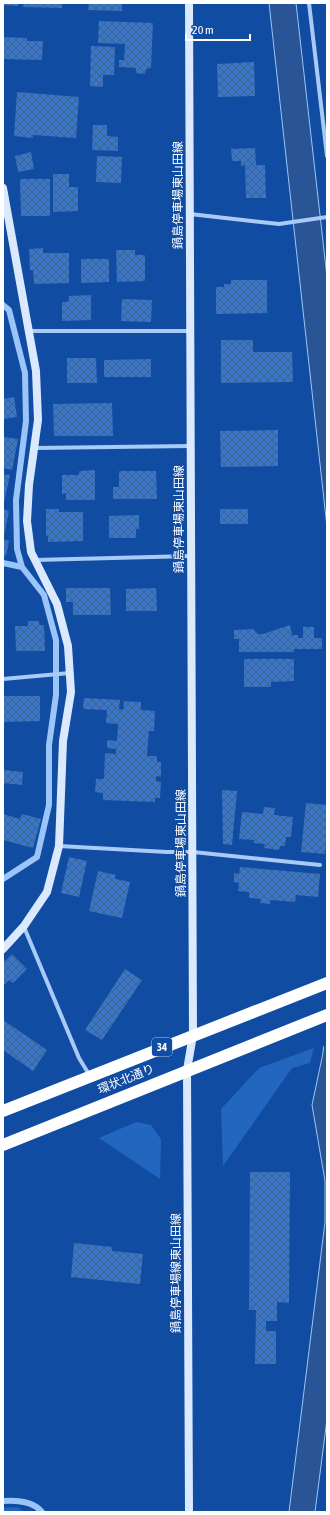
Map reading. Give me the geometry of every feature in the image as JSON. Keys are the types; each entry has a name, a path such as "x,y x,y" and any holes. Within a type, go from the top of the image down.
{"highway":[{"name":"環状北通り","path":"3,1110 324,984"},
{"name":"環状北通り","path":"3,1144 322,1016"}],"main road":[{"name":"鍋島停車場東山田線","path":"189,3 193,1035"},
{"path":"3,188 36,371 38,420 29,485 27,521 31,552 57,604 68,646 66,673 71,692 63,741 59,846 47,892 24,926 3,949"},
{"name":"鍋島停車場線東山田線","path":"189,1512 187,1070 193,1035"}],"street":[{"path":"310,3 327,156"},
{"path":"190,214 279,224 327,217"},
{"path":"30,331 191,331"},
{"path":"34,448 191,446"},
{"path":"35,560 192,556"},
{"path":"3,679 66,673"},
{"path":"59,846 193,852 320,865"},
{"path":"24,926 79,1058 90,1076"}],"shaded area":[{"path":"269,3 296,3 327,277 327,527"},
{"path":"327,996 327,1419 315,1512 289,1512 325,1222 325,1181 312,1105 323,1053"},
{"path":"314,1048 310,1063 292,1068 223,1166 221,1109 259,1068"},
{"path":"136,1122 151,1125 161,1139 160,1179 99,1138"},
{"path":"17,1507 25,1512 3,1512 3,1508"}],"pier":[{"path":"327,994 327,1045 322,1047 325,996"}],"building":[{"path":"3,3 18,3 18,6 3,5"},
{"path":"24,3 62,3 62,8 23,7"},
{"path":"89,3 122,3 122,11 88,10"},
{"path":"99,21 153,23 151,68 146,69 145,74 136,73 136,68 119,67 119,60 124,60 125,44 98,43"},
{"path":"3,37 27,38 27,41 43,41 42,60 3,59"},
{"path":"91,46 115,47 114,75 103,75 103,87 90,86"},
{"path":"254,62 255,96 218,97 217,64"},
{"path":"17,92 79,97 76,138 33,135 33,138 14,136"},
{"path":"93,125 107,125 107,136 118,137 118,151 92,150"},
{"path":"255,148 256,165 265,165 266,198 246,198 245,165 241,166 241,161 232,161 231,149"},
{"path":"31,152 34,169 18,172 15,156"},
{"path":"97,156 122,157 121,183 96,182"},
{"path":"53,174 69,174 69,187 78,187 78,211 53,212"},
{"path":"20,179 50,179 50,216 21,216"},
{"path":"43,248 43,253 69,253 69,283 34,284 33,270 30,270 29,249"},
{"path":"116,250 135,250 135,255 145,255 145,281 117,282"},
{"path":"81,259 109,259 109,282 81,283"},
{"path":"231,280 267,280 267,313 216,314 216,287 224,287 224,284 231,284"},
{"path":"91,295 91,320 62,321 62,302 68,302 69,296"},
{"path":"122,299 152,300 151,322 121,321"},
{"path":"221,340 253,340 253,352 292,352 293,382 221,383"},
{"path":"67,358 96,358 97,383 67,383"},
{"path":"151,359 151,377 104,377 104,360"},
{"path":"14,397 17,417 3,419 3,399"},
{"path":"112,403 113,436 54,436 53,404"},
{"path":"278,430 278,466 221,467 220,431"},
{"path":"3,437 18,439 12,470 3,468"},
{"path":"95,470 95,500 66,500 66,493 62,494 62,475 79,475 79,471"},
{"path":"119,471 156,471 157,499 113,499 113,487 119,487"},
{"path":"3,474 10,475 4,503 3,503"},
{"path":"3,509 9,511 4,536 3,536"},
{"path":"46,509 59,509 59,512 83,512 83,541 48,542 48,536 46,536"},
{"path":"220,509 248,509 248,524 220,524"},
{"path":"139,515 139,529 136,529 136,538 109,538 109,516"},
{"path":"3,539 9,541 6,556 3,555"},
{"path":"66,588 110,588 111,615 73,615 73,602 66,602"},
{"path":"156,588 157,611 126,611 126,589"},
{"path":"28,621 39,621 39,625 44,625 45,651 16,651 15,626 28,626"},
{"path":"290,625 292,635 298,635 298,638 303,638 303,627 314,627 314,638 322,638 322,649 294,649 294,652 239,652 239,639 234,639 234,630 253,629 258,634 263,634"},
{"path":"244,659 294,659 294,681 271,682 271,687 244,687"},
{"path":"3,696 40,696 40,721 4,722"},
{"path":"84,698 120,700 119,709 123,710 124,701 141,702 141,710 155,711 154,731 149,731 147,756 157,756 157,762 161,762 161,777 156,776 156,781 161,782 160,798 155,798 155,802 103,800 103,793 95,792 96,779 104,779 105,753 116,754 116,749 107,748 107,740 117,741 118,724 106,723 107,710 83,709"},
{"path":"3,770 23,772 22,785 3,783"},
{"path":"222,790 237,791 232,845 223,844"},
{"path":"306,803 327,805 325,854 301,852"},
{"path":"264,807 275,808 274,815 293,817 291,837 286,837 285,846 280,846 279,850 264,848 265,844 254,843 254,840 239,839 242,812 263,814"},
{"path":"3,814 20,819 22,814 41,819 33,848 3,840"},
{"path":"69,857 87,861 79,897 61,893"},
{"path":"240,867 320,874 318,897 296,895 295,902 270,900 270,904 260,903 261,899 249,898 249,892 238,891 239,883 234,882 234,873 239,874"},
{"path":"98,871 116,875 115,879 130,882 122,918 89,911"},
{"path":"12,954 27,969 13,983 9,980 3,986 3,963"},
{"path":"125,969 142,980 102,1040 85,1030"},
{"path":"3,1020 47,1050 33,1071 3,1050"},
{"path":"250,1172 290,1172 289,1303 277,1302 277,1321 266,1321 266,1331 276,1331 276,1364 255,1364 256,1310 249,1310"},
{"path":"74,1243 112,1247 112,1251 143,1254 140,1284 71,1277"}],"waterway":[{"path":"3,305 9,310 25,373 26,421 16,500 17,549 22,567 44,595 56,640 56,695 49,745 49,805 37,857 3,879"},
{"path":"3,563 22,567"},
{"path":"3,1501 29,1503 42,1512"}]}
